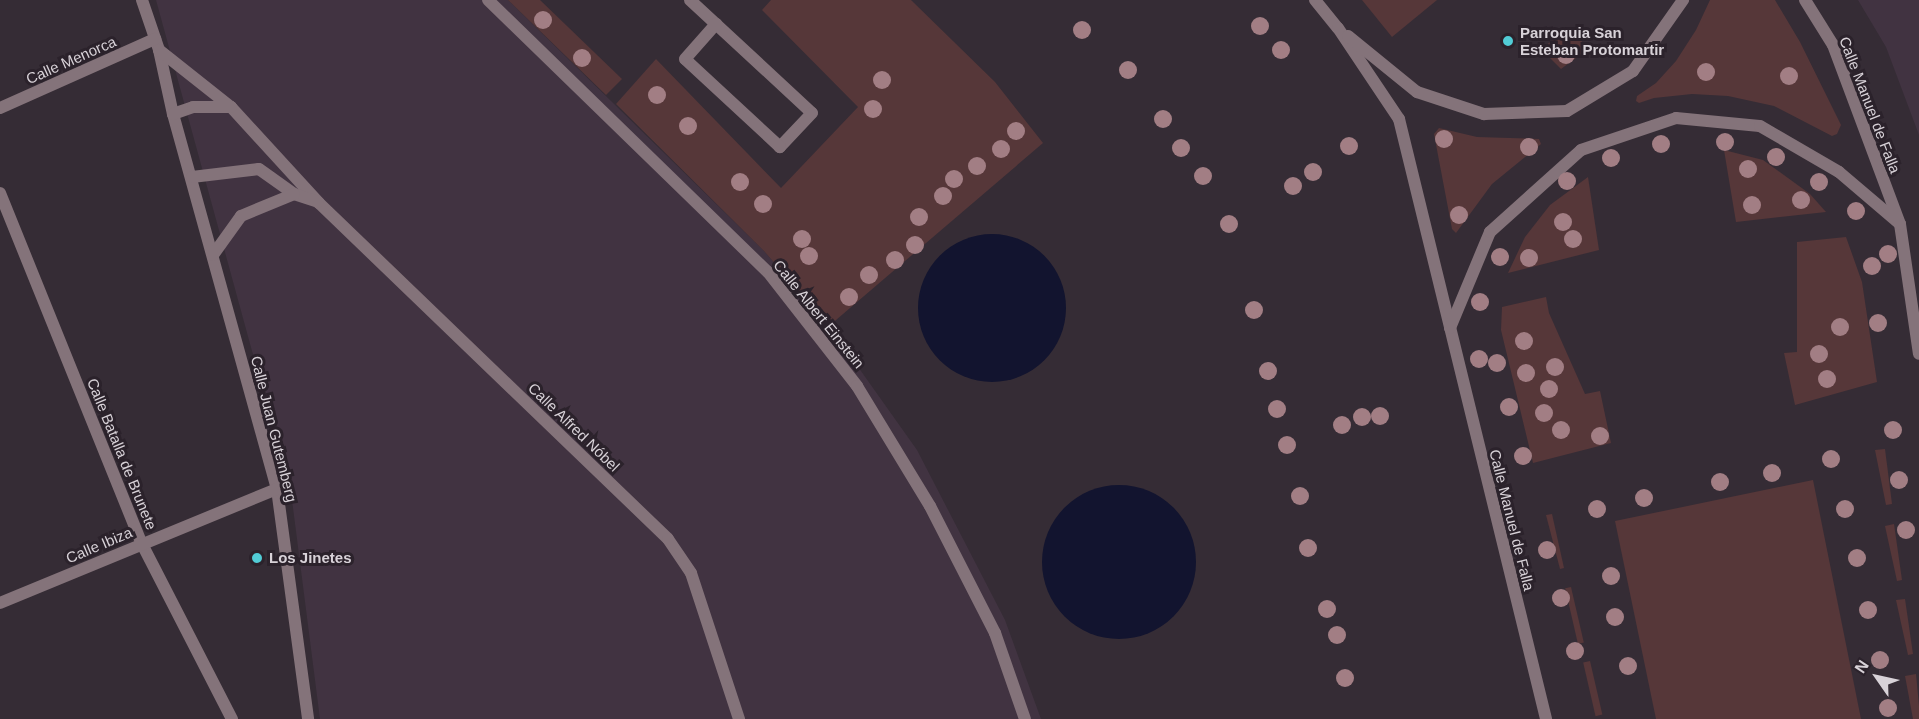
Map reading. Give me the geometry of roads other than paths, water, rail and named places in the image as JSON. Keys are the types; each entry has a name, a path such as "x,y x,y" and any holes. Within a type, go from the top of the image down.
{"street":[{"name":"Calle Juan Gutemberg","path":"142,0 157,45 173,114 277,489 308,719"},
{"name":"Calle Albert Einstein","path":"489,0 768,272 857,386 930,506 995,633 1025,719"},
{"path":"690,0 716,24 812,113 780,147 685,59 716,24"},
{"name":"Calle Manuel de Falla","path":"1315,0 1338,28 1399,119 1546,719"},
{"name":"Calle Manuel de Falla","path":"1338,28 1417,92 1484,114 1567,111 1633,71 1683,0"},
{"name":"Calle Manuel de Falla","path":"1805,0 1833,45 1900,224 1919,354"},
{"name":"Calle Alfred Nóbel","path":"157,45 231,107 319,203 668,539 691,573 739,719"},
{"name":"Calle Menorca","path":"0,108 157,45"},
{"path":"173,114 193,107 231,107"},
{"path":"1450,328 1490,232 1581,150 1676,118 1760,126 1839,172 1900,224"},
{"name":"Calle Alfred Nóbel","path":"192,177 259,169 294,194 319,203"},
{"name":"Calle Batalla de Brunete","path":"0,194 142,544 232,719"},
{"path":"213,255 241,216 294,194"},
{"name":"Calle Ibiza","path":"0,603 277,489"}],"water":[{"path":"992,234 1020,239 1045,255 1061,280 1066,308 1061,336 1045,361 1020,377 992,382 964,377 939,361 923,336 918,308 923,280 939,255 964,239"},
{"path":"1119,485 1134,486 1149,491 1174,507 1190,532 1195,547 1195,577 1190,592 1174,617 1149,633 1134,638 1119,639 1104,638 1089,633 1064,617 1048,592 1043,577 1042,562 1043,547 1048,532 1064,507 1089,491 1104,486"}],"place":[{"name":"Parroquia San Esteban Protomartir","path":"1508,41"},
{"name":"Los Jinetes","path":"257,558"}]}
